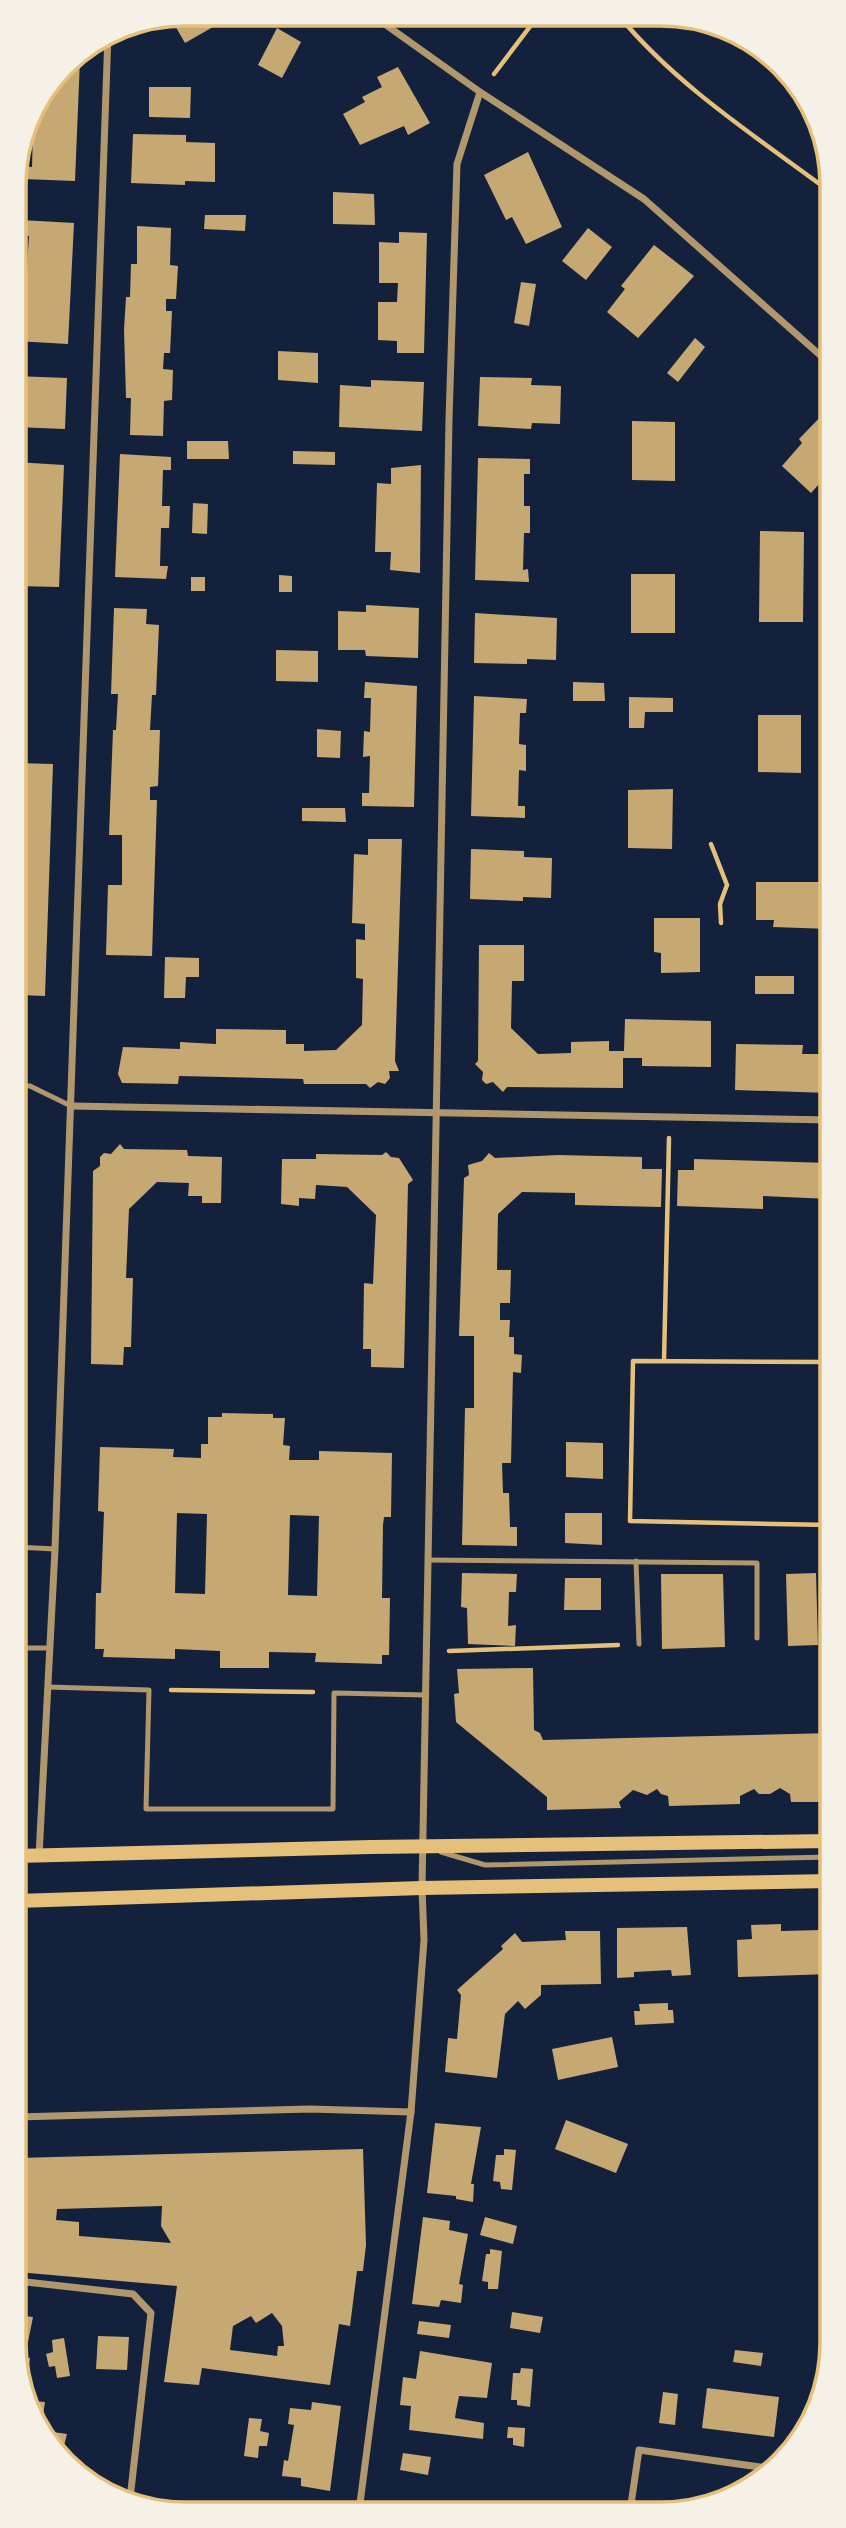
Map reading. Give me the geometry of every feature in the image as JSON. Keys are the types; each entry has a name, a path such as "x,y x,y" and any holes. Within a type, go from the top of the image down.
{"main road":[{"path":"26,1856 423,1846 819,1841"},
{"path":"26,1901 422,1888 819,1881"}],"street":[{"path":"387,26 480,92 644,199 820,355"},
{"path":"39,1856 55,1549 108,47"},
{"path":"360,2502 411,2112 424,1940 422,1888 435,1113 457,164 480,92"},
{"path":"71,1106 820,1120"},
{"path":"26,2117 310,2109 411,2112"},
{"path":"26,2282 134,2294 151,2313 131,2492"},
{"path":"631,2502 639,2450 760,2467"}],"lane":[{"path":"27,1086 71,1106"},
{"path":"26,1548 55,1549"},
{"path":"428,1560 757,1563 757,1638"},
{"path":"636,1562 639,1644"},
{"path":"26,1648 50,1648"},
{"path":"48,1687 149,1690 146,1809 333,1809 334,1693 426,1695"},
{"path":"423,1846 485,1865 819,1857"}],"path":[{"path":"480,92 530,26"},
{"path":"627,26 637,38 721,110 820,184"},
{"path":"711,844 727,885 720,904 721,923"},
{"path":"664,1361 669,1116"},
{"path":"819,1362 633,1361 630,1521 819,1525"},
{"path":"427,1652 639,1644"},
{"path":"149,1690 334,1693"}],"building":[{"path":"215,26 185,43 176,27"},
{"path":"277,28 301,42 282,78 258,65"},
{"path":"80,66 75,181 27,179 28,167 32,167 33,142 43,115 59,88"},
{"path":"398,67 430,123 408,135 404,126 360,145 343,114 365,102 362,97 382,87 377,77"},
{"path":"149,87 191,87 190,118 149,117"},
{"path":"133,134 186,135 186,142 215,143 215,182 185,181 185,185 131,183"},
{"path":"528,152 562,227 526,244 512,217 506,220 484,175"},
{"path":"333,192 374,194 375,225 333,224"},
{"path":"205,215 246,215 245,231 204,229"},
{"path":"27,220 74,223 68,344 27,342"},
{"path":"137,226 171,228 170,265 178,266 176,299 166,299 166,311 172,311 170,353 164,353 163,369 173,370 172,400 164,401 163,436 130,435 131,398 126,398 124,330 126,297 130,297 131,264 137,264"},
{"path":"588,228 612,247 586,280 562,261"},
{"path":"399,232 427,233 424,353 397,353 397,341 378,340 378,302 397,302 398,283 379,283 379,242 399,243"},
{"path":"654,245 694,276 638,338 607,312 625,289 621,286"},
{"path":"521,282 536,284 529,326 514,323"},
{"path":"695,338 705,347 678,382 667,373"},
{"path":"278,351 318,353 318,383 278,380"},
{"path":"27,376 67,378 65,429 27,427"},
{"path":"480,377 532,378 531,385 561,386 560,424 532,423 531,429 478,426"},
{"path":"371,380 424,382 422,431 339,427 340,385 371,387"},
{"path":"820,417 820,483 811,493 782,466 802,443 799,439"},
{"path":"632,421 675,422 675,481 632,480"},
{"path":"187,441 228,441 229,459 187,459"},
{"path":"293,451 335,452 335,465 293,464"},
{"path":"120,454 171,457 171,470 163,470 162,506 170,506 169,528 161,528 160,566 168,566 166,579 115,577"},
{"path":"478,458 530,459 530,474 524,474 524,506 530,506 530,533 524,533 523,570 528,569 529,582 475,580"},
{"path":"27,463 64,465 59,587 27,586"},
{"path":"421,465 420,573 390,570 391,552 375,552 377,483 391,484 391,468"},
{"path":"193,503 208,504 207,534 192,533"},
{"path":"760,531 804,532 803,622 759,622"},
{"path":"631,574 675,574 675,633 631,633"},
{"path":"279,575 292,576 292,592 279,592"},
{"path":"191,577 205,577 205,591 191,591"},
{"path":"366,605 419,608 418,658 366,656 365,650 338,650 338,611 366,612"},
{"path":"114,608 147,609 146,624 159,625 156,695 152,695 150,730 160,730 158,786 150,787 150,800 157,800 152,956 106,955 108,885 122,885 122,835 109,835 113,730 116,730 118,694 111,694"},
{"path":"475,613 557,618 556,660 527,659 527,664 474,663"},
{"path":"276,650 318,651 318,682 276,681"},
{"path":"365,682 417,686 414,807 362,806 362,793 369,793 370,756 363,757 364,731 370,732 371,698 364,698"},
{"path":"573,682 604,683 605,701 573,701"},
{"path":"474,696 527,699 526,713 520,713 519,744 526,745 526,771 519,770 518,806 525,806 525,818 471,816"},
{"path":"629,697 673,698 673,712 645,712 644,728 629,728"},
{"path":"758,715 801,715 801,773 758,772"},
{"path":"317,729 341,731 340,758 317,757"},
{"path":"27,763 53,764 45,996 27,995"},
{"path":"673,789 672,849 628,848 628,790"},
{"path":"302,808 345,808 346,822 302,821"},
{"path":"368,839 402,839 395,1061 399,1071 389,1071 390,1078 385,1084 378,1082 370,1088 366,1084 304,1084 303,1079 179,1076 178,1084 122,1083 118,1074 123,1047 180,1049 180,1042 216,1044 216,1029 286,1030 286,1044 304,1044 304,1051 336,1050 362,1025 363,979 356,978 356,939 365,940 365,924 352,923 354,854 368,855"},
{"path":"471,849 524,851 524,857 552,858 551,898 523,897 523,901 470,899"},
{"path":"756,882 820,882 820,929 773,927 774,920 756,920"},
{"path":"654,918 700,918 700,972 661,973 661,953 654,952"},
{"path":"479,945 524,945 524,981 512,981 511,1028 538,1054 571,1053 571,1042 609,1041 609,1051 624,1051 625,1019 711,1021 711,1067 642,1066 642,1058 623,1058 623,1088 507,1087 503,1092 493,1082 486,1084 482,1080 483,1072 475,1064 478,1061"},
{"path":"165,957 199,958 199,977 186,977 185,998 164,998"},
{"path":"755,976 794,976 794,994 755,994"},
{"path":"736,1044 803,1045 802,1054 820,1054 820,1093 735,1090"},
{"path":"120,1144 124,1149 187,1150 188,1156 222,1157 221,1203 202,1203 202,1196 188,1196 189,1183 157,1182 129,1209 126,1278 133,1278 131,1347 124,1347 123,1365 91,1364 93,1171 100,1166 100,1157 104,1153 111,1154"},
{"path":"386,1152 391,1157 399,1158 413,1180 408,1184 404,1368 371,1367 371,1349 363,1349 364,1283 373,1284 376,1215 347,1187 316,1185 315,1199 299,1198 299,1206 281,1204 282,1159 316,1159 316,1154 382,1155"},
{"path":"489,1153 495,1158 558,1155 642,1157 642,1169 662,1169 661,1207 575,1205 575,1193 522,1192 498,1214 497,1270 511,1270 510,1303 500,1303 500,1320 510,1320 509,1337 514,1337 514,1354 522,1355 521,1373 513,1372 511,1463 502,1463 503,1493 509,1493 510,1527 517,1527 517,1546 462,1545 465,1408 474,1408 474,1336 459,1336 464,1178 469,1175 468,1165 482,1161"},
{"path":"694,1159 820,1163 820,1199 763,1196 763,1209 677,1206 678,1170 694,1170"},
{"path":"222,1413 273,1414 273,1418 285,1418 283,1445 290,1446 289,1460 319,1460 319,1451 392,1453 391,1517 384,1517 383,1525 382,1598 390,1598 389,1655 382,1655 382,1664 315,1662 316,1653 269,1652 269,1668 220,1668 220,1651 175,1649 175,1659 103,1657 104,1649 95,1649 96,1593 101,1593 104,1512 98,1511 100,1447 174,1449 173,1457 201,1458 201,1444 208,1444 208,1417 222,1417","holes":["177,1513 207,1514 205,1594 175,1593","290,1515 319,1516 317,1596 288,1595"]},
{"path":"566,1442 603,1443 603,1479 566,1477"},
{"path":"565,1513 602,1513 602,1545 565,1543"},
{"path":"462,1573 517,1574 516,1592 509,1592 508,1626 516,1625 515,1646 468,1644 467,1608 461,1607"},
{"path":"816,1573 818,1645 788,1646 786,1574"},
{"path":"661,1574 723,1574 725,1647 662,1649"},
{"path":"565,1578 601,1578 601,1610 564,1610"},
{"path":"533,1668 534,1730 540,1733 543,1740 819,1733 819,1802 791,1802 790,1794 780,1788 770,1794 759,1794 754,1789 740,1796 740,1804 669,1806 668,1796 657,1789 647,1795 633,1790 619,1802 621,1808 547,1810 547,1797 456,1722 454,1694 459,1693 457,1669"},
{"path":"781,1924 781,1931 819,1930 819,1974 738,1977 737,1940 752,1939 751,1925"},
{"path":"687,1927 691,1975 672,1976 671,1970 634,1972 634,1977 617,1978 617,1928"},
{"path":"565,1931 600,1931 601,1984 541,1985 541,1995 525,2009 518,2001 505,2014 497,2078 445,2072 448,2038 457,2039 461,1995 457,1990 503,1949 501,1946 515,1933 522,1942 566,1940"},
{"path":"668,2003 668,2010 673,2010 674,2023 635,2025 634,2011 640,2011 639,2004"},
{"path":"612,2037 618,2067 558,2080 552,2049"},
{"path":"566,2120 628,2144 616,2173 555,2149"},
{"path":"435,2123 481,2127 471,2184 474,2184 473,2202 456,2199 456,2196 427,2193"},
{"path":"363,2149 366,2245 363,2271 357,2271 350,2326 339,2324 330,2385 202,2368 199,2385 164,2382 177,2286 26,2273 26,2158","holes":["162,2206 161,2226 171,2243 79,2236 79,2222 56,2220 57,2209","272,2313 282,2326 284,2346 278,2346 277,2356 230,2350 233,2326 251,2316 256,2323"]},
{"path":"504,2149 516,2150 512,2190 501,2189 500,2182 493,2181 496,2155 504,2155"},
{"path":"423,2217 450,2221 449,2230 468,2234 459,2284 463,2285 461,2303 441,2300 439,2307 412,2304"},
{"path":"485,2217 517,2226 513,2244 480,2235"},
{"path":"490,2249 502,2251 498,2289 488,2289 488,2282 482,2281 486,2254 490,2254"},
{"path":"512,2312 543,2317 540,2333 510,2328"},
{"path":"26,2316 33,2317 27,2349"},
{"path":"419,2321 451,2325 449,2338 417,2334"},
{"path":"98,2336 129,2337 127,2370 96,2369"},
{"path":"64,2338 70,2376 57,2378 55,2366 49,2367 46,2354 53,2352 52,2340"},
{"path":"735,2350 763,2353 761,2366 733,2362"},
{"path":"420,2351 492,2363 487,2398 459,2396 455,2418 484,2423 483,2439 409,2430 411,2406 400,2405 403,2377 416,2379"},
{"path":"521,2368 533,2369 530,2407 517,2405 517,2400 511,2400 513,2373 520,2373"},
{"path":"707,2388 779,2397 774,2437 702,2428"},
{"path":"663,2392 678,2394 675,2425 659,2423"},
{"path":"38,2401 45,2402 43,2414"},
{"path":"312,2402 341,2406 330,2491 301,2486 301,2478 282,2476 284,2460 288,2461 294,2425 288,2424 290,2408 311,2410"},
{"path":"249,2418 262,2419 260,2431 269,2433 267,2446 259,2446 258,2458 244,2456"},
{"path":"508,2427 525,2428 524,2447 513,2445 513,2438 507,2438"},
{"path":"54,2432 67,2434 64,2446"},
{"path":"403,2453 431,2457 428,2475 400,2470"}]}
